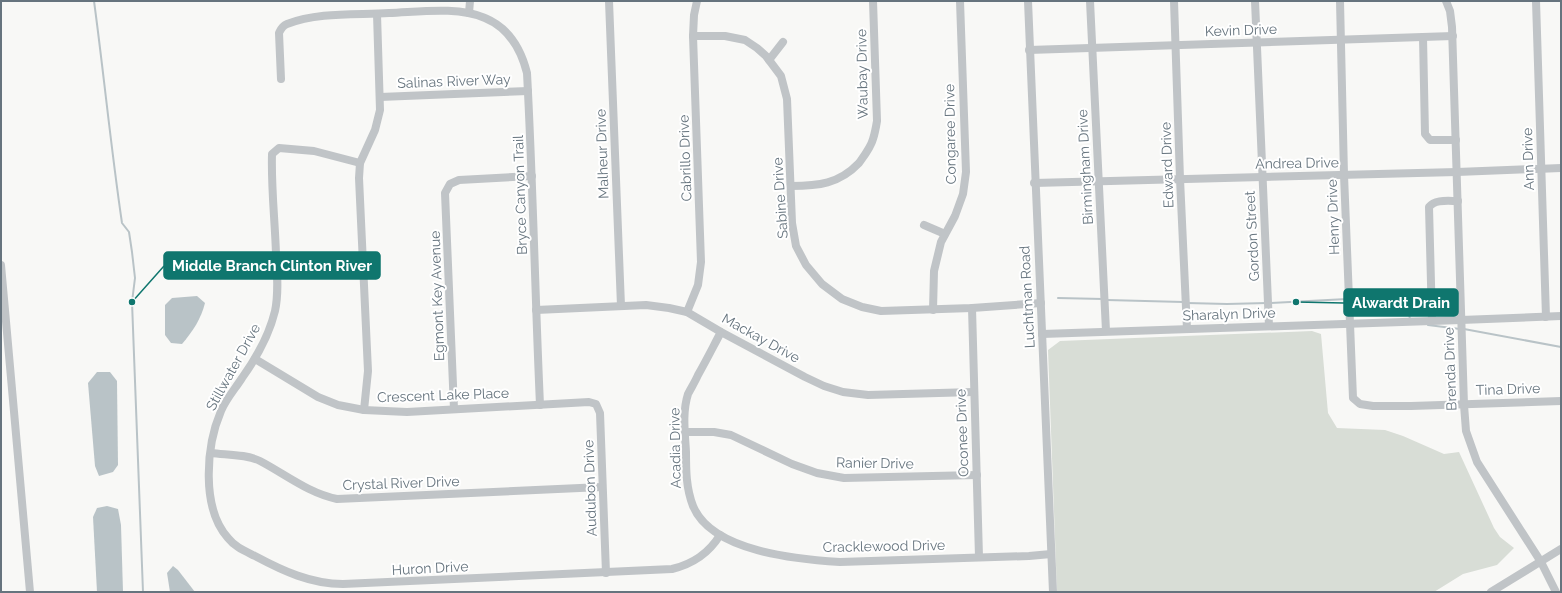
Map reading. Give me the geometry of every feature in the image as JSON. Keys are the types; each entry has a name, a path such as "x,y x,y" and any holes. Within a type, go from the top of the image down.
{"street":[{"path":"469,13 470,1"},
{"name":"Malheur Drive","path":"609,1 621,306"},
{"name":"Cabrillo Drive","path":"687,312 698,285 702,262 693,36 694,15 697,1"},
{"name":"Waubay Drive","path":"791,186 813,186 835,181 851,171 864,157 873,140 877,120 873,1"},
{"name":"Congaree Drive","path":"933,310 934,270 941,242 963,194 966,172 960,1"},
{"name":"Luchtman Road","path":"1028,1 1034,183 1041,304 1053,592"},
{"name":"Birmingham Drive","path":"1090,1 1106,331"},
{"name":"Edward Drive","path":"1174,1 1187,329"},
{"name":"Gordon Street","path":"1255,1 1269,326"},
{"name":"Henry Drive","path":"1340,1 1344,174 1351,323 1352,394 1356,402 1360,404"},
{"name":"Brenda Drive","path":"1446,1 1450,11 1452,36 1466,431 1470,447 1477,462 1541,562 1556,592"},
{"name":"Ann Drive","path":"1536,1 1546,317"},
{"name":"Bryce Canyon Trail","path":"280,78 279,33 281,28 285,25 322,17 446,11 469,13 485,18 501,27 513,40 523,57 527,73 536,264 536,310 540,405"},
{"path":"364,410 368,371 359,188 360,164 378,122 380,97 376,14"},
{"name":"Sabine Drive","path":"693,36 725,36 745,40 757,48 769,60 781,76 787,99 792,224 796,246 806,265 822,284 842,299 862,307 881,311 933,310 1041,304"},
{"name":"Kevin Drive","path":"1029,50 1452,36"},
{"path":"1423,37 1426,134 1430,140 1456,140"},
{"path":"769,60 783,42"},
{"name":"Salinas River Way","path":"380,97 528,91"},
{"name":"Stillwater Drive","path":"211,453 214,434 222,410 266,340 275,309 277,278 272,154 279,148 314,151 360,164"},
{"name":"Andrea Drive","path":"1034,183 1561,168"},
{"name":"Egmont Key Avenue","path":"454,409 446,193 450,184 454,181 464,179 532,176"},
{"path":"1432,321 1429,207 1431,204 1438,201 1458,201"},
{"path":"924,225 945,234"},
{"path":"1,265 30,592"},
{"name":"Mackay Drive","path":"536,310 621,306 670,308 687,312 805,377 824,386 843,392 868,395 974,392"},
{"name":"Oconee Drive","path":"972,308 979,557"},
{"name":"Sharalyn Drive","path":"1042,334 1561,316"},
{"name":"Acadia Drive","path":"720,535 704,523 693,507 687,489 684,417 689,394 721,332"},
{"name":"Crescent Lake Place","path":"255,359 318,396 338,405 364,410 407,412 589,402 596,404"},
{"name":"Tina Drive","path":"1360,404 1373,406 1411,406 1561,401"},
{"name":"Audubon Drive","path":"596,404 600,413 606,573"},
{"name":"Ranier Drive","path":"685,432 714,432 731,435 798,466 817,473 844,478 977,475"},
{"name":"Crystal River Drive","path":"211,453 245,457 259,461 306,487 337,499 602,487"},
{"name":"Huron Drive","path":"211,453 209,478 211,501 214,514 227,538 236,546 279,569 306,579 330,584 664,570 679,568 704,555 720,535"},
{"name":"Cracklewood Drive","path":"720,535 758,550 810,560 840,562 1051,554"},
{"path":"1491,592 1561,549"}],"shaded area":[{"path":"197,296 205,303 196,325 182,344 171,343 165,335 165,305 172,298"},
{"path":"1312,331 1321,334 1328,413 1337,428 1385,430 1403,436 1444,454 1459,452 1494,528 1500,537 1514,548 1497,565 1463,574 1434,592 1057,592 1048,350 1060,341"},
{"path":"97,372 110,372 117,381 118,465 113,472 99,476 95,466 88,383"},
{"path":"107,506 118,509 121,525 123,592 97,592 93,517 97,508"},
{"path":"173,566 178,570 195,592 170,592 167,573"}],"waterway":[{"path":"94,1 122,223 129,232 135,278 132,302 143,592"},
{"path":"1351,299 1395,297 1406,301 1410,319"},
{"path":"1058,298 1103,299"},
{"path":"1271,303 1347,299"},
{"path":"1107,300 1183,302"},
{"path":"1187,303 1267,303"},
{"path":"1428,325 1460,329"},
{"path":"1464,329 1561,347"}],"place":[{"name":"Middle Branch Clinton River","path":"132,302"},
{"name":"Alwardt Drain","path":"1296,302"}]}
